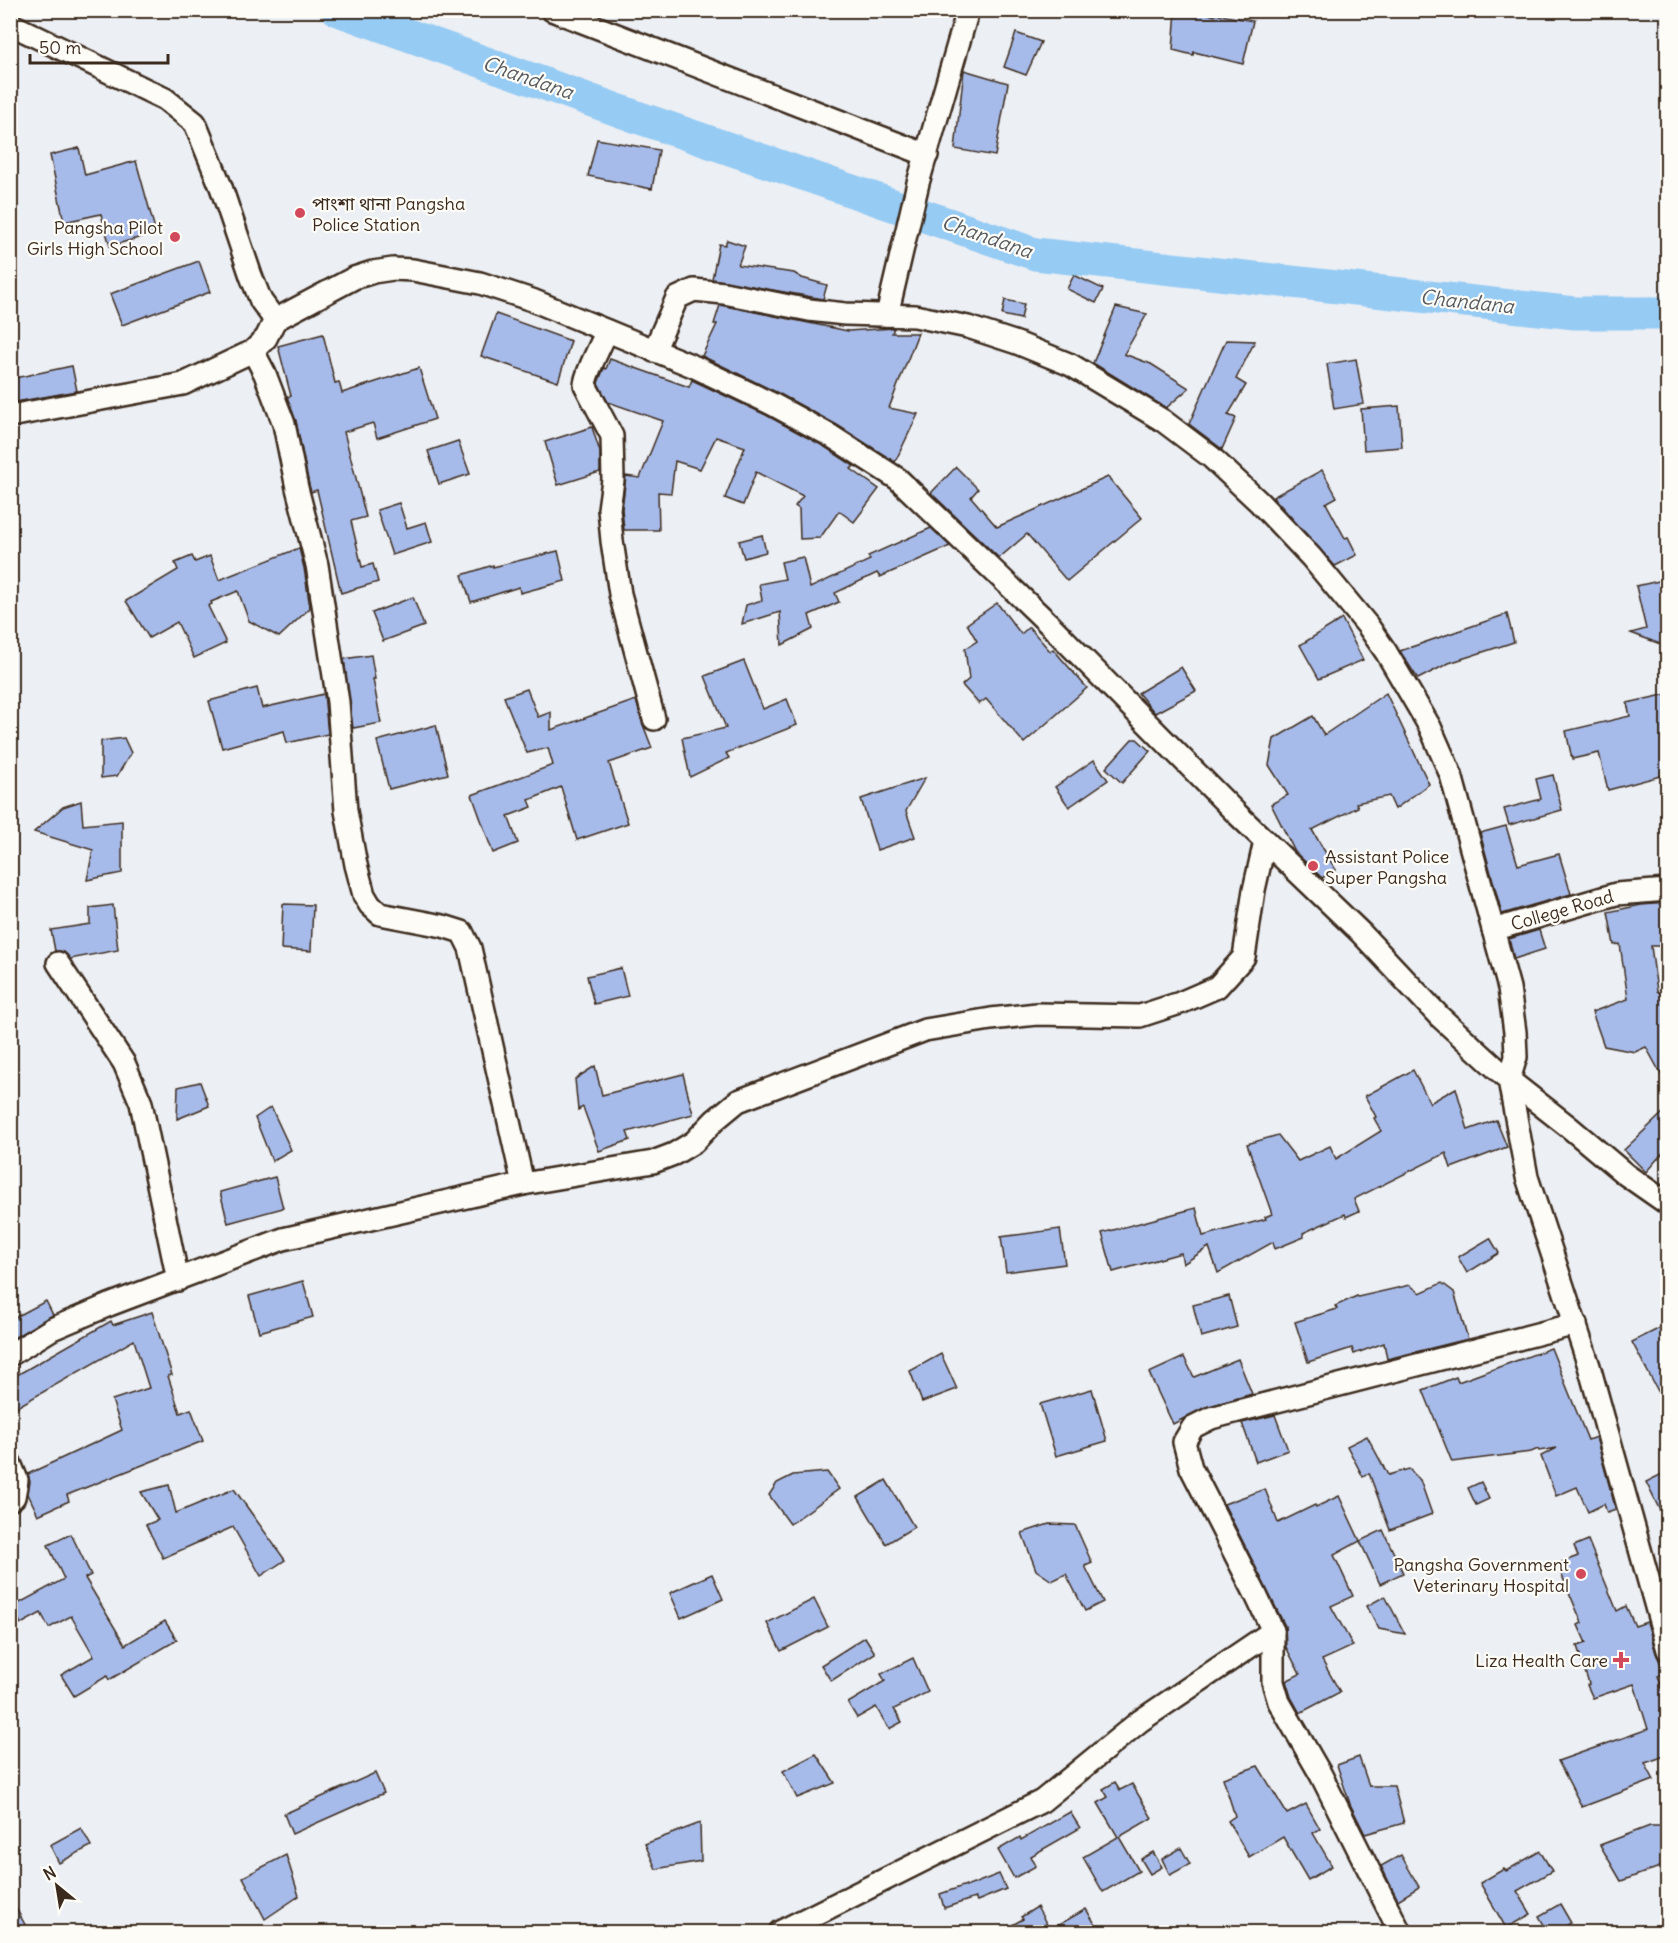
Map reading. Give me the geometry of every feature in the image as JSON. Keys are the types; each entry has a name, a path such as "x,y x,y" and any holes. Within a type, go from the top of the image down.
{"street":[{"path":"552,10 927,155"},
{"path":"887,315 918,183 968,10"},
{"path":"10,24 165,99 195,123 221,187 233,228 261,301 275,320"},
{"path":"10,416 183,384 253,351 266,338 275,320 354,278 393,269 413,270 491,287 532,300 695,368 772,404 831,436 898,479 1048,623 1265,841 1361,933 1439,1016 1509,1080 1569,1126 1625,1174 1668,1204"},
{"path":"654,351 677,298 694,290 724,293 809,310 845,314 915,315 968,327 1017,343 1071,365 1162,420 1211,457 1259,502 1311,557 1368,626 1430,726 1451,775 1509,988 1516,1057 1509,1080 1527,1177 1576,1324 1668,1650"},
{"path":"607,331 592,367 585,377 585,385 612,436 613,480 609,509 615,562 620,594 654,719"},
{"path":"253,351 265,374 284,424 297,488 317,565 338,702 346,811 364,894 370,905 380,914 462,932 470,948 523,1184"},
{"path":"10,1355 52,1329 283,1239 523,1184 653,1162 674,1154 694,1142 738,1101 925,1030 1037,1014 1140,1016 1180,1004 1217,987 1244,957 1254,890 1265,841"},
{"name":"College Road","path":"1493,930 1616,894 1668,890"},
{"path":"58,963 124,1063 141,1103 178,1280"},
{"path":"1400,1932 1321,1775 1279,1702 1273,1682 1273,1631 1191,1468 1184,1442 1193,1427 1211,1418 1576,1324"},
{"path":"10,1463 17,1480 14,1497 10,1500"},
{"path":"780,1932 1042,1801 1140,1720 1273,1631"}],"building":[{"path":"1176,10 1196,10 1215,16 1216,14 1253,21 1243,64 1194,52 1193,55 1173,50"},
{"path":"1016,33 1041,42 1026,75 1004,67"},
{"path":"964,70 1008,83 995,156 955,149"},
{"path":"597,139 659,150 652,189 588,176"},
{"path":"79,148 85,175 136,161 156,233 110,246 101,214 64,222 50,155"},
{"path":"727,240 745,246 738,265 794,273 802,278 827,285 823,299 712,279 719,244 725,245"},
{"path":"199,261 210,292 122,325 110,294"},
{"path":"1074,275 1103,289 1096,303 1067,289"},
{"path":"1005,300 1024,304 1021,319 1002,315"},
{"path":"720,305 848,331 894,328 892,333 918,333 889,408 918,414 895,462 837,425 702,356 717,324 714,324"},
{"path":"1116,307 1147,314 1124,354 1151,364 1189,388 1166,408 1093,363"},
{"path":"496,314 571,341 558,382 481,356"},
{"path":"323,334 335,383 339,382 342,393 419,368 435,419 377,438 373,423 344,432 366,517 351,521 362,567 373,564 378,582 341,593 317,490 311,492 309,485 296,421 287,397 291,396 278,346"},
{"path":"1226,340 1255,341 1236,379 1246,385 1228,415 1236,418 1222,449 1189,424"},
{"path":"610,359 689,387 692,380 766,415 825,447 854,466 851,469 879,489 854,522 839,511 820,538 800,539 799,509 795,506 803,496 756,472 743,505 725,498 745,447 716,437 700,469 675,461 671,493 658,492 659,530 624,530 622,509 626,476 640,478 663,421 608,402 598,383"},
{"path":"1356,359 1364,404 1334,409 1327,364"},
{"path":"72,366 77,391 10,403 10,379"},
{"path":"1399,406 1402,447 1364,450 1361,409"},
{"path":"592,427 600,452 600,472 558,485 545,442"},
{"path":"458,441 470,474 439,484 428,451"},
{"path":"956,467 978,489 971,497 997,527 1108,477 1142,518 1067,581 1027,534 999,558 931,493"},
{"path":"1322,470 1337,497 1326,503 1357,555 1335,566 1273,497"},
{"path":"399,503 407,528 426,522 432,542 392,555 377,510"},
{"path":"931,528 950,546 880,577 877,573 835,593 839,602 809,615 813,629 782,645 780,612 742,624 746,605 762,600 759,584 785,579 781,562 803,557 810,588 870,560 868,556"},
{"path":"762,535 766,552 744,558 739,541"},
{"path":"299,548 310,608 279,637 249,621 238,591 211,602 212,604 208,606 226,643 194,658 177,622 149,638 126,601 178,570 175,563 192,556 195,562 210,556 219,580"},
{"path":"558,551 565,581 520,593 519,587 471,602 462,575 493,565 493,567"},
{"path":"1668,579 1668,647 1631,633 1646,629 1636,586"},
{"path":"413,597 424,626 383,641 372,613"},
{"path":"997,603 1021,634 1029,627 1050,651 1053,649 1087,688 1024,743 986,699 979,704 962,685 969,679 965,649 977,641 967,624"},
{"path":"1507,614 1514,642 1449,663 1418,679 1400,651"},
{"path":"1342,619 1363,660 1319,679 1300,645"},
{"path":"371,655 381,723 353,728 344,659"},
{"path":"744,661 763,709 787,699 797,725 726,753 729,758 690,777 682,738 726,728 705,676"},
{"path":"1181,667 1196,691 1155,713 1138,693"},
{"path":"257,688 262,708 324,694 328,734 287,743 284,731 222,748 209,701"},
{"path":"527,689 538,717 551,712 551,730 636,700 652,748 609,763 628,823 577,840 561,787 529,800 532,807 508,816 518,843 493,853 472,795 553,765 548,748 527,753 504,697"},
{"path":"1386,693 1429,784 1395,809 1389,796 1356,803 1358,807 1312,830 1336,870 1322,878 1295,852 1271,804 1288,795 1269,765 1274,739 1313,716 1324,735"},
{"path":"1668,694 1668,774 1608,790 1599,753 1572,759 1566,731 1630,716 1627,703"},
{"path":"436,725 448,774 389,789 377,741"},
{"path":"124,738 131,753 117,776 101,778 101,741"},
{"path":"1132,739 1137,739 1150,751 1122,783 1106,768"},
{"path":"1094,760 1108,780 1069,807 1055,787"},
{"path":"1553,775 1562,810 1509,825 1504,809 1541,799 1536,779"},
{"path":"925,778 906,811 915,837 877,850 861,799"},
{"path":"81,801 83,825 122,821 122,873 87,880 93,850 34,832 63,807"},
{"path":"1506,826 1518,865 1559,854 1571,894 1502,914 1480,833"},
{"path":"1668,903 1668,946 1651,946 1657,991 1665,996 1668,1003 1668,1087 1646,1047 1635,1052 1604,1046 1592,1012 1628,999 1620,944 1614,945 1608,912 1641,905"},
{"path":"283,904 313,905 311,951 281,949"},
{"path":"113,905 118,950 70,959 64,952 55,951 51,930 90,924 90,908"},
{"path":"1539,930 1545,949 1514,959 1509,939"},
{"path":"621,968 628,996 594,1004 587,976"},
{"path":"595,1066 602,1095 683,1074 693,1114 627,1132 630,1140 599,1151 583,1107 578,1110 575,1079"},
{"path":"1413,1070 1430,1103 1456,1088 1468,1130 1496,1120 1507,1147 1451,1168 1446,1153 1354,1199 1359,1211 1346,1217 1345,1214 1303,1233 1304,1237 1275,1249 1273,1242 1218,1273 1209,1247 1183,1264 1181,1253 1113,1272 1102,1233 1196,1208 1203,1236 1266,1219 1265,1217 1272,1214 1247,1144 1278,1135 1298,1161 1330,1146 1336,1159 1381,1131 1365,1096"},
{"path":"200,1082 209,1106 177,1119 178,1087"},
{"path":"271,1107 291,1150 272,1161 255,1118"},
{"path":"1668,1108 1668,1147 1646,1172 1624,1150"},
{"path":"275,1177 283,1208 228,1223 220,1192"},
{"path":"1060,1229 1065,1264 1006,1272 1001,1237"},
{"path":"1490,1238 1499,1253 1467,1273 1458,1257"},
{"path":"303,1281 313,1317 259,1332 249,1296"},
{"path":"1442,1283 1454,1292 1468,1339 1387,1359 1384,1343 1354,1354 1352,1348 1308,1362 1295,1322 1337,1309 1335,1306 1357,1296 1410,1285 1420,1293"},
{"path":"1229,1296 1237,1327 1201,1337 1193,1305"},
{"path":"46,1301 53,1315 10,1340 10,1320"},
{"path":"152,1312 172,1375 168,1376 180,1413 191,1409 203,1441 67,1495 69,1501 38,1515 28,1494 30,1482 28,1474 122,1430 112,1400 149,1388 134,1340 10,1411 10,1379 111,1321 113,1325"},
{"path":"1668,1324 1668,1410 1632,1342"},
{"path":"1551,1348 1588,1440 1596,1437 1616,1510 1607,1513 1604,1504 1588,1512 1577,1487 1556,1496 1541,1456 1557,1448 1452,1462 1423,1390 1456,1377 1458,1382"},
{"path":"941,1354 957,1389 922,1402 910,1371"},
{"path":"1184,1357 1194,1377 1238,1359 1252,1394 1206,1407 1173,1424 1149,1373"},
{"path":"1092,1389 1107,1441 1056,1456 1040,1404"},
{"path":"1275,1415 1288,1450 1256,1462 1242,1423"},
{"path":"1367,1436 1388,1475 1409,1469 1420,1480 1432,1514 1390,1530 1369,1473 1363,1477 1347,1446"},
{"path":"1668,1471 1668,1527 1646,1482"},
{"path":"827,1472 839,1489 790,1524 769,1495 777,1483 793,1475"},
{"path":"886,1480 914,1527 886,1544 858,1497"},
{"path":"1481,1482 1489,1499 1476,1505 1468,1488"},
{"path":"169,1485 176,1513 234,1489 285,1560 261,1576 233,1527 163,1558 146,1525 158,1520 141,1492"},
{"path":"1265,1489 1278,1523 1339,1496 1360,1541 1334,1555 1353,1596 1331,1606 1353,1646 1322,1660 1340,1692 1300,1713 1291,1697 1286,1681 1300,1674 1286,1647 1285,1626 1224,1504"},
{"path":"1049,1524 1075,1525 1092,1563 1085,1566 1103,1602 1085,1611 1066,1574 1052,1581 1036,1570 1022,1533"},
{"path":"1383,1530 1403,1573 1380,1584 1360,1541"},
{"path":"71,1534 91,1575 85,1578 125,1645 165,1621 177,1640 109,1680 107,1676 74,1696 61,1675 94,1656 71,1616 49,1628 41,1613 21,1624 12,1607 64,1579 48,1545"},
{"path":"1588,1540 1617,1611 1626,1606 1635,1626 1647,1622 1665,1674 1658,1676 1668,1706 1668,1755 1645,1763 1654,1780 1582,1807 1558,1761 1648,1729 1634,1684 1593,1698 1587,1685 1589,1684 1577,1646 1586,1643 1578,1625 1582,1623 1557,1564 1578,1556 1574,1546"},
{"path":"712,1574 723,1599 681,1618 670,1593"},
{"path":"1385,1596 1405,1634 1379,1629 1367,1606"},
{"path":"814,1599 828,1627 781,1651 767,1623"},
{"path":"865,1637 875,1653 831,1681 821,1665"},
{"path":"913,1658 928,1692 894,1709 902,1722 889,1729 876,1707 857,1718 848,1703 885,1681 881,1674"},
{"path":"816,1754 835,1783 797,1798 783,1771"},
{"path":"1359,1757 1369,1786 1394,1786 1404,1823 1365,1834 1350,1804 1337,1765"},
{"path":"1258,1766 1287,1814 1306,1804 1320,1829 1313,1833 1332,1866 1308,1880 1283,1837 1249,1857 1228,1821 1235,1816 1223,1778"},
{"path":"375,1773 384,1793 292,1834 284,1814"},
{"path":"1115,1782 1120,1790 1132,1784 1152,1818 1119,1837 1139,1871 1103,1892 1083,1857 1118,1837 1098,1803 1108,1797 1103,1789"},
{"path":"1070,1812 1080,1828 1031,1856 1036,1866 1014,1878 998,1850 1020,1837 1021,1840"},
{"path":"700,1823 701,1861 656,1869 645,1844"},
{"path":"1650,1826 1662,1826 1668,1835 1668,1864 1621,1881 1600,1845"},
{"path":"81,1828 91,1846 59,1863 50,1845"},
{"path":"1181,1848 1190,1864 1170,1875 1162,1859"},
{"path":"1540,1851 1552,1871 1517,1891 1531,1914 1506,1928 1480,1883"},
{"path":"1153,1852 1162,1867 1150,1874 1141,1859"},
{"path":"286,1855 299,1896 265,1919 243,1877"},
{"path":"1401,1855 1419,1887 1398,1900 1381,1866"},
{"path":"999,1874 1006,1889 977,1901 975,1898 944,1908 940,1894"},
{"path":"10,1897 29,1932 10,1932"},
{"path":"1560,1904 1571,1923 1555,1932 1548,1932 1539,1916"},
{"path":"1037,1907 1050,1930 1086,1909 1100,1932 1000,1932 1023,1919 1021,1917"}],"waterway":[{"name":"Chandana","path":"338,10 637,117 1035,254 1575,313 1668,313"}],"place":[{"name":"পাংশা থানা Pangsha Police Station","path":"300,213"},
{"name":"Pangsha Pilot Girls High School","path":"175,237"},
{"name":"Assistant Police Super Pangsha","path":"1313,866"},
{"name":"Pangsha Government Veterinary Hospital","path":"1581,1574"},
{"name":"Liza Health Care","path":"1621,1660"}]}
